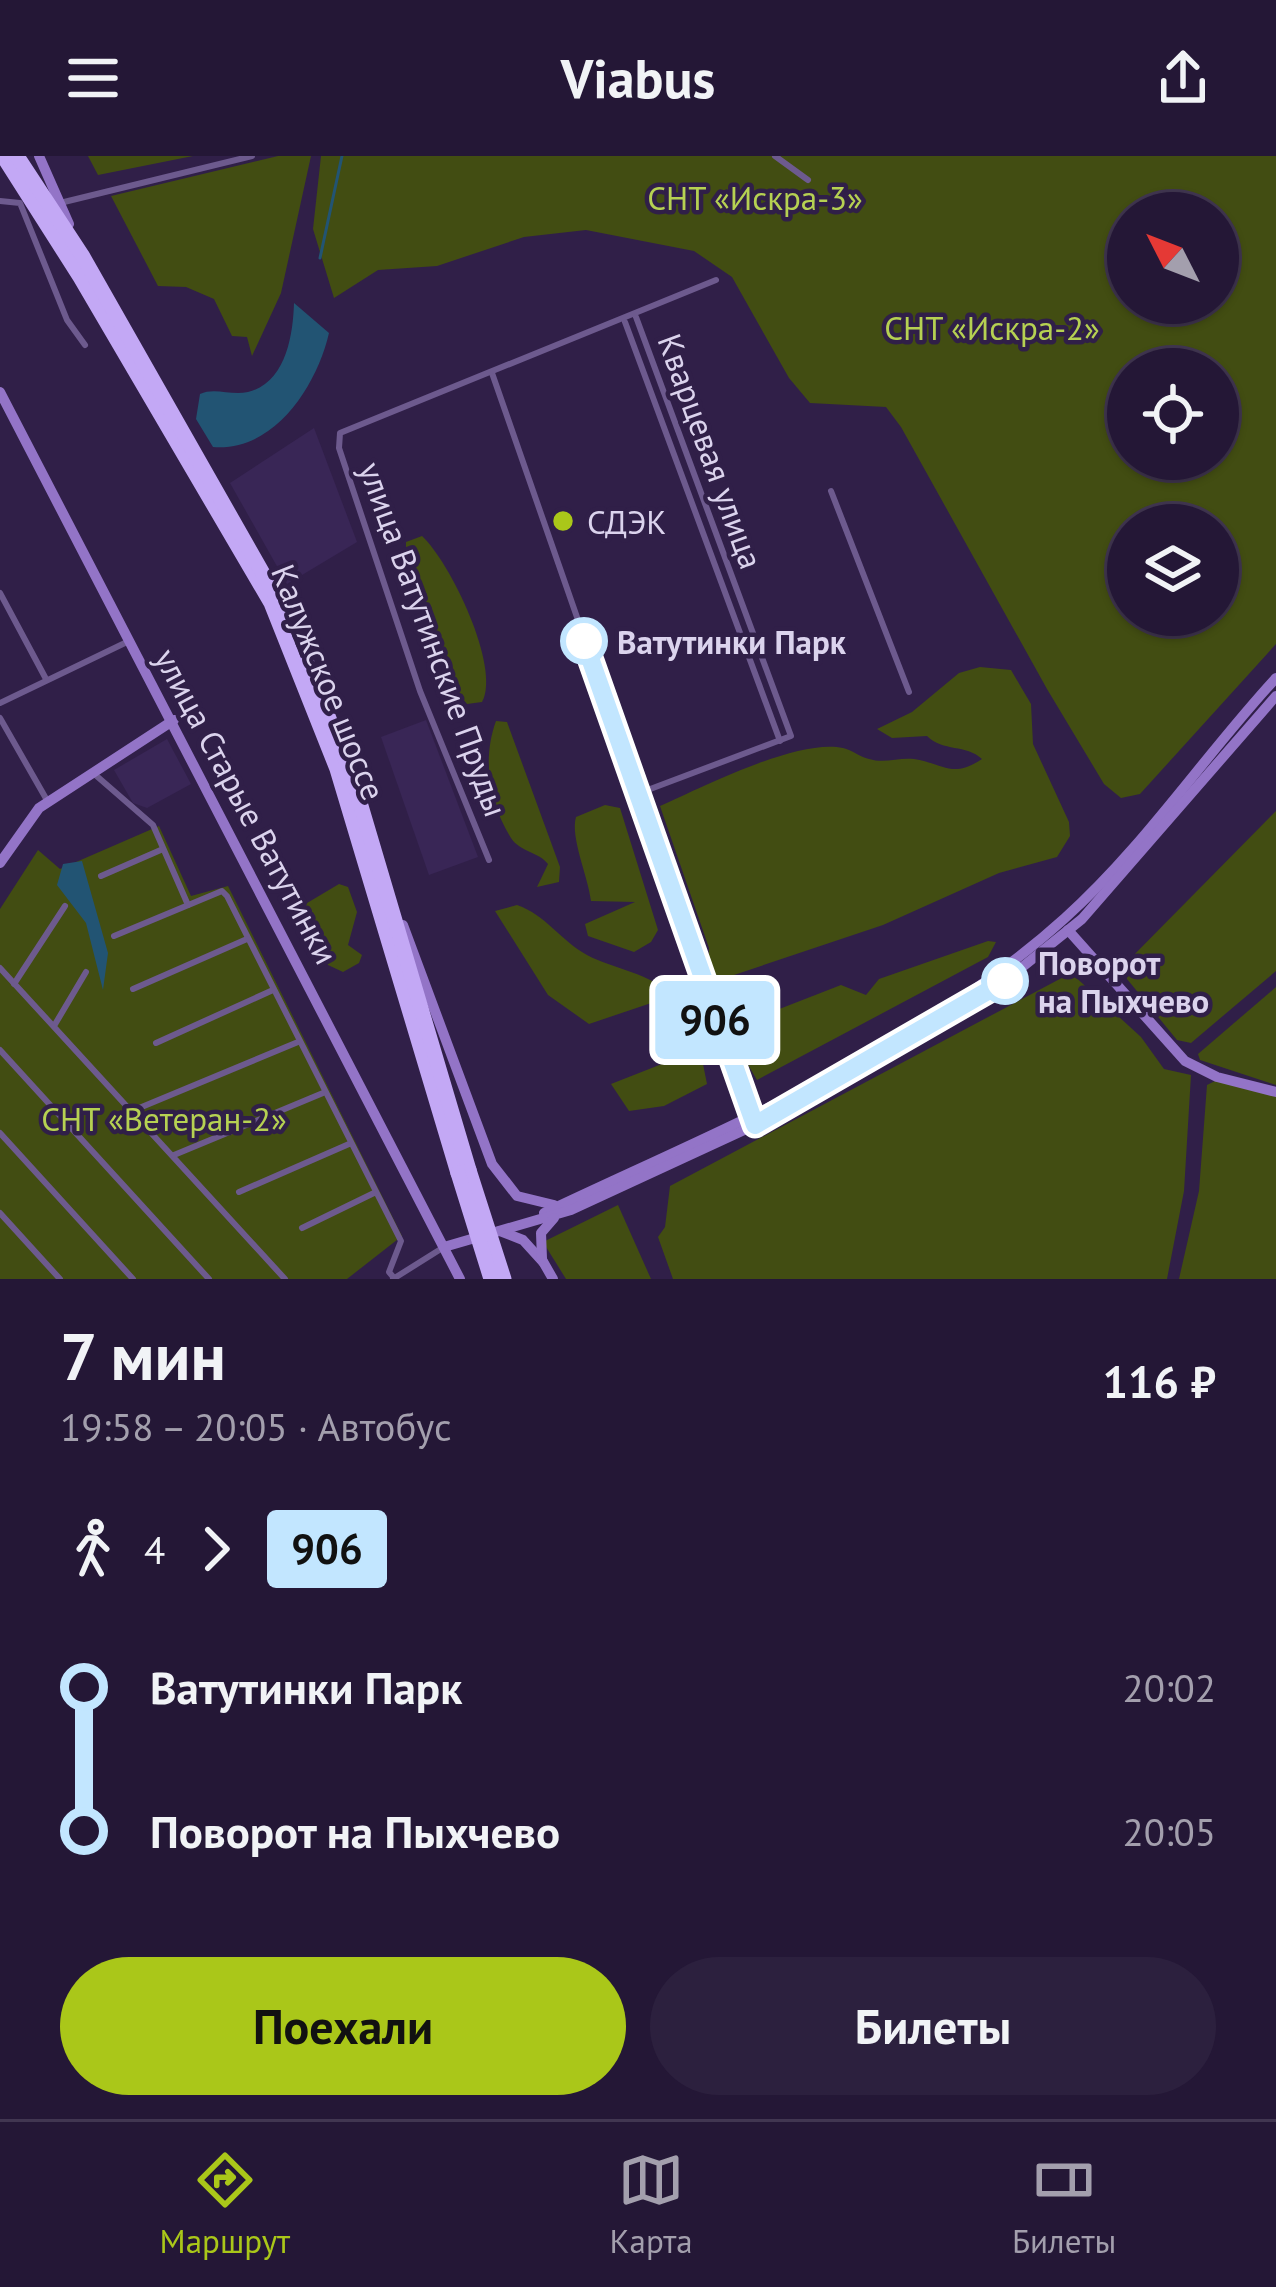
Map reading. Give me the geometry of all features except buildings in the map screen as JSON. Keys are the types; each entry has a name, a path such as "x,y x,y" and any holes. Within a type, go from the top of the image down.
{"highway":[{"name":"Калужское шоссе","path":"2,156 80,277 271,603 337,769 464,1172 504,1279"},
{"name":"Калужское шоссе","path":"17,156 82,255 279,596 352,779 380,868 491,1279"}],"main road":[{"path":"39,156 82,255"},
{"name":"улица Старые Ватутинки","path":"0,392 444,1247"},
{"path":"1053,945 1276,678"},
{"path":"1082,946 1076,934 1082,919 1276,697"},
{"path":"0,863 47,802 174,720"},
{"path":"380,868 500,1179 528,1202 561,1209"},
{"path":"753,1120 1082,919"},
{"path":"1065,927 1185,1061 1217,1077 1276,1092"},
{"path":"460,1279 444,1247 561,1209 753,1120 959,1012 1053,945 1066,940 1082,946"},
{"path":"543,1262 541,1233 561,1209"},
{"path":"521,1224 553,1279"},
{"path":"490,1231 515,1234 543,1262"}],"street":[{"path":"60,203 252,156"},
{"path":"775,156 808,180"},
{"path":"0,201 20,203 67,320 85,345"},
{"path":"716,280 492,373 753,1120"},
{"name":"Кварцевая улица","path":"624,322 780,741 791,736 635,317"},
{"name":"улица Ватутинские Пруды","path":"489,860 420,691 339,448 340,433 492,373"},
{"path":"830,491 908,692"},
{"path":"0,592 46,679"},
{"path":"0,703 130,641"},
{"path":"0,718 47,802"},
{"path":"637,794 780,741"},
{"path":"92,772 153,825 188,905"},
{"path":"101,876 163,849"},
{"path":"114,936 222,891 401,1241 391,1262 393,1279 444,1247"},
{"path":"14,984 65,906"},
{"path":"133,989 247,940"},
{"path":"0,968 286,1279"},
{"path":"54,1026 86,972"},
{"path":"156,1042 273,990"},
{"path":"131,1111 298,1042"},
{"path":"0,1050 209,1279"},
{"path":"174,1155 323,1093"},
{"path":"0,1133 134,1279"},
{"path":"239,1192 350,1144"},
{"path":"302,1228 374,1193"},
{"path":"0,1213 60,1279"}],"shaded area":[{"path":"314,428 357,542 287,584 230,483"},
{"path":"426,720 478,857 429,875 381,737"},
{"path":"167,739 191,784 147,808 133,803 114,770"}],"green space":[{"path":"88,156 193,156 98,175"},
{"path":"278,156 311,156 281,293 252,356 247,337 232,336 214,299 186,287 158,286 111,196"},
{"path":"321,156 1276,156 1276,644 1140,794 1121,798 1104,784 886,407 810,403 789,378 732,277 694,251 586,230 524,237 437,266 378,270 334,298 313,229"},
{"path":"422,536 446,568 470,616 485,665 482,702 467,704 458,693 406,553 406,542"},
{"path":"980,667 1011,670 1031,704 1033,744 1069,822 1070,836 1057,857 999,873 883,925 707,984 709,948 660,806 801,750 843,748 875,760 914,759 955,769 972,765 982,759 969,751 927,736 892,738 877,729 912,712 959,673"},
{"path":"496,721 507,722 560,867 559,882 537,887 548,864 515,843 497,810 489,765"},
{"path":"605,805 620,808 658,930 651,942 634,952 588,936 585,924 635,902 591,901 575,835 576,817"},
{"path":"1276,811 1276,971 1191,1043 1177,1040 1127,979 1123,966"},
{"name":"СНТ «Ветеран-2»","path":"159,826 191,896 228,886 402,1236 347,1279 0,1279 0,909 38,850 60,869"},
{"path":"339,884 348,887 357,912 348,945 362,955 359,963 343,972 328,965 297,909"},
{"path":"517,905 587,955 643,976 672,996 589,1024 548,995 495,911"},
{"path":"996,942 988,957 757,1080 730,1034 733,1027 841,985 866,995 879,979"},
{"path":"1071,973 1141,1037 1164,1069 1191,1075 1184,1191 1167,1279 673,1279 658,1237 665,1227 670,1186"},
{"path":"1276,987 1276,1085 1200,1060 1198,1054"},
{"path":"700,1049 707,1084 664,1106 629,1111 611,1084"},
{"path":"1217,1080 1276,1096 1276,1279 1179,1279 1199,1191 1207,1085"},
{"path":"618,1205 651,1279 566,1279 543,1242"}],"water":[{"path":"294,303 329,333 315,373 274,427 235,446 213,447 196,419 200,394 248,392 271,379 289,343"},
{"path":"82,861 108,953 103,990 86,923 57,885 63,864"}],"waterway":[{"path":"320,258 342,156"}],"bus line":[{"name":"906","path":"584,641 755,1125 890,1052 1005,981"}],"place":[{"name":"СДЭК","path":"563,521"},
{"name":"Ватутинки Парк","path":"584,641"},
{"name":"Поворот на Пыхчево","path":"1005,981"}],"park label":[{"name":"СНТ «Искра-3»","path":"755,197"},
{"name":"СНТ «Искра-2»","path":"992,327"}]}
